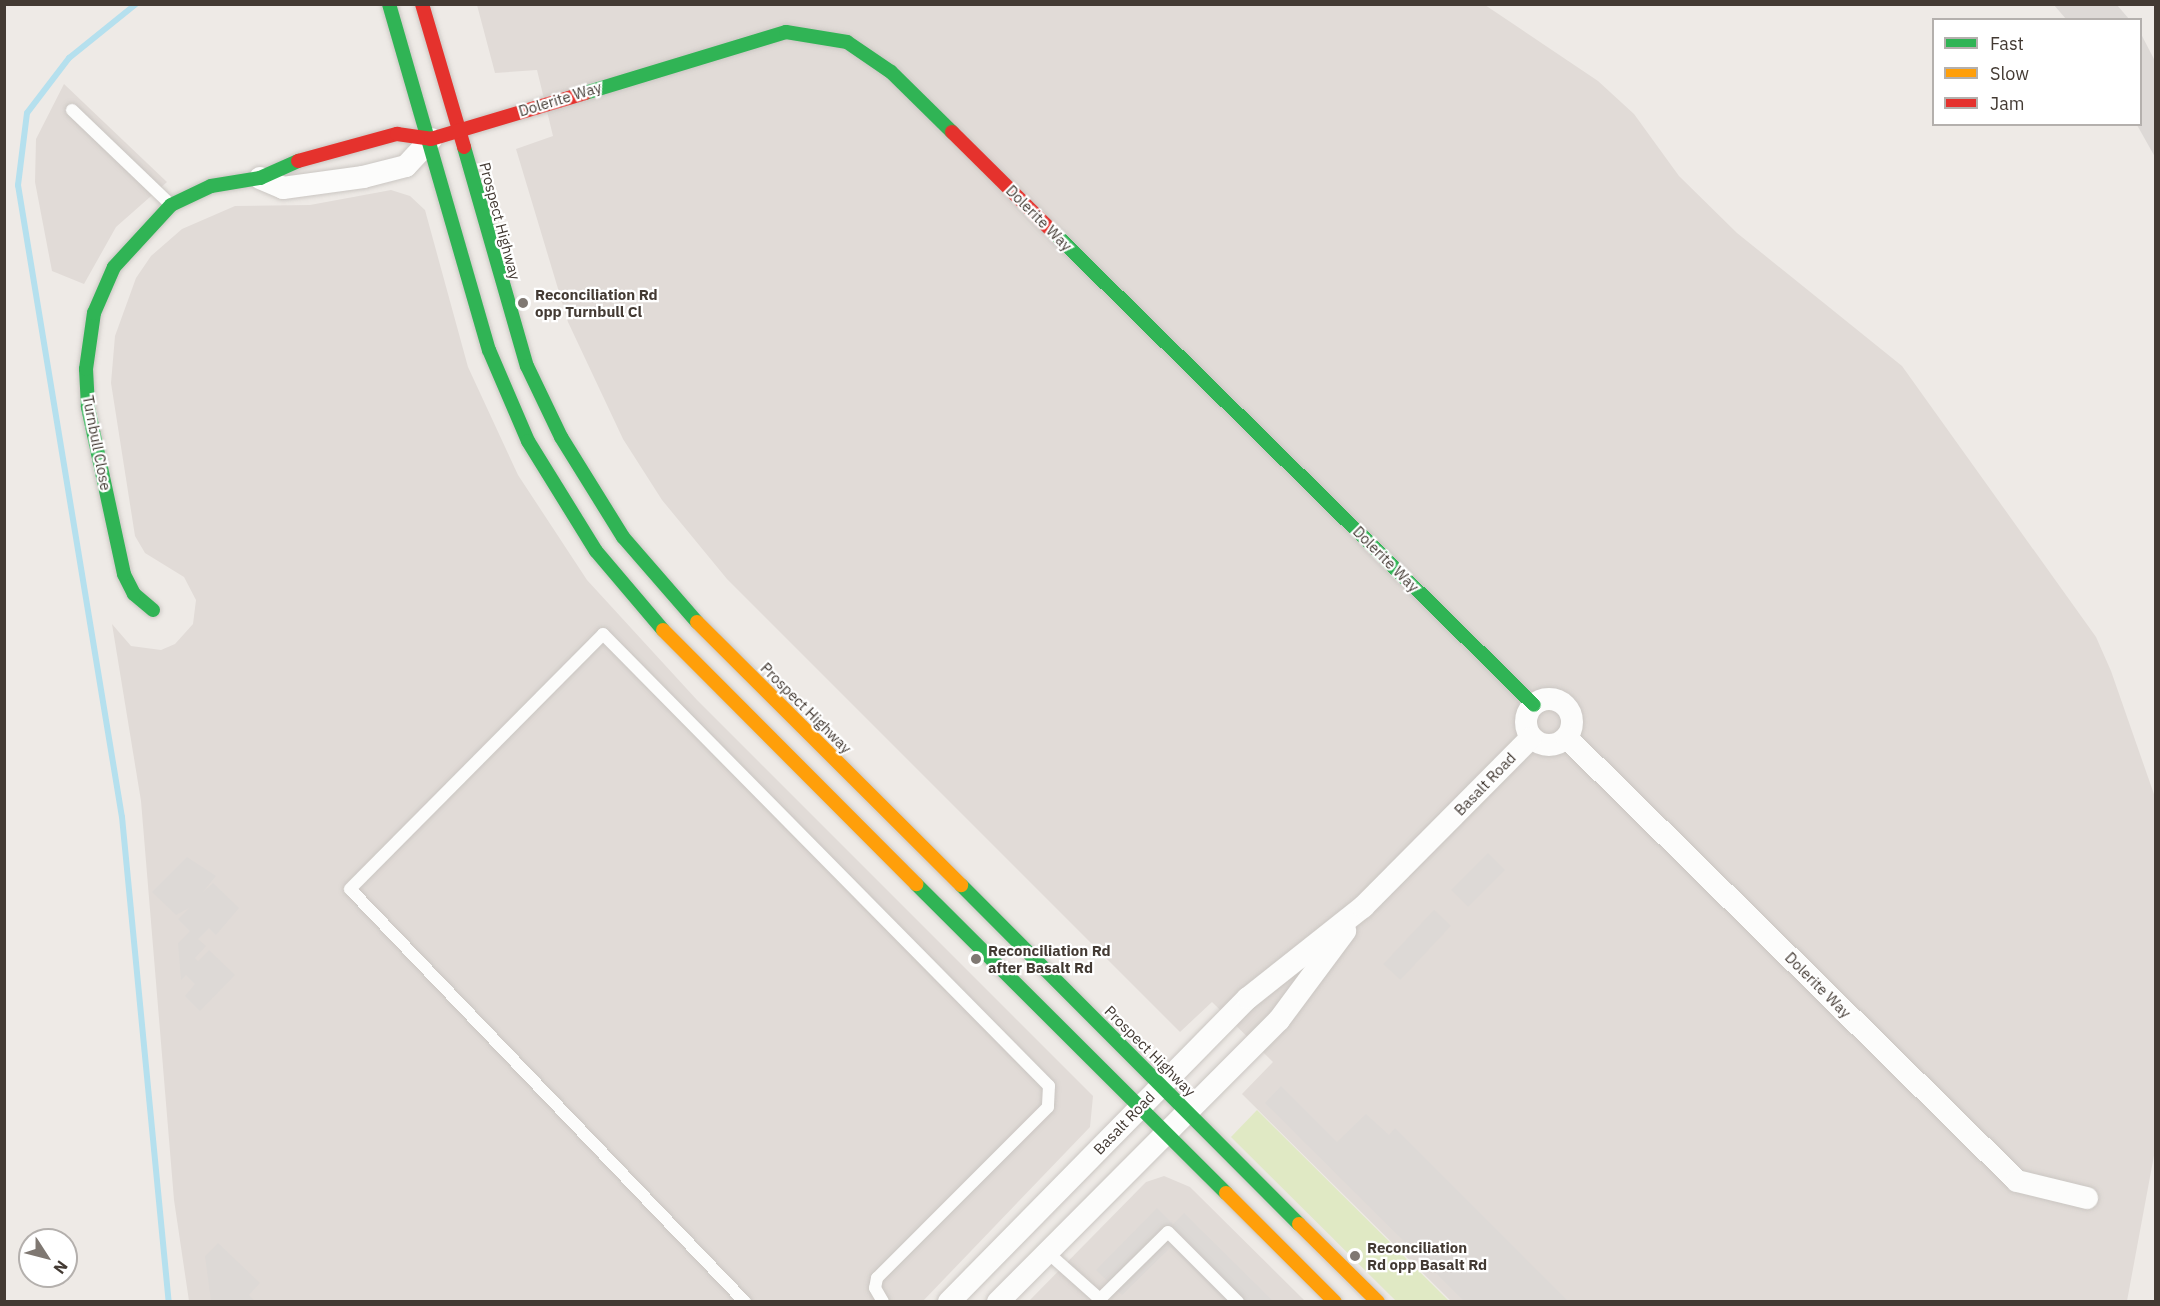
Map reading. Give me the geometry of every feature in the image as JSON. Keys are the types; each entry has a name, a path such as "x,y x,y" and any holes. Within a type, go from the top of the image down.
{"main road":[{"path":"389,4 498,375 528,441 596,551 674,643 1335,1302"},
{"name":"Prospect Highway","path":"422,4 527,366 566,447 623,537 688,613 1378,1302"},
{"name":"Dolerite Way","path":"430,139 786,32 847,42 891,72 1534,705"},
{"name":"Turnbull Close","path":"153,610 134,594 124,574 88,407 86,369 94,313 114,267 137,236 171,205 211,186 260,178 281,166 397,134 430,139"}],"street":[{"name":"Turnbull Close","path":"260,178 283,188 363,177 406,166 430,139"},
{"path":"1548,699 1563,703 1573,724 1567,738 1553,746 1532,738 1526,717 1534,705 1548,699"},
{"name":"Basalt Road","path":"949,1302 1248,998 1363,908 1532,738"},
{"name":"Dolerite Way","path":"1567,738 2017,1181 2087,1198"},
{"name":"Basalt Road","path":"998,1302 1279,1020 1363,908"}],"lane":[{"path":"72,110 171,205"},
{"path":"745,1302 350,889 603,634 1049,1086 1048,1107 877,1278 875,1287 884,1302"},
{"path":"1047,1252 1100,1299 1168,1232 1238,1302"}],"shaded area":[{"path":"477,5 1485,5 1598,81 1634,114 1679,176 1737,233 1902,366 2096,637 2111,671 2156,800 2155,1150 2127,1301 1451,1301 1242,1094 1273,1062 1212,1002 1180,1032 727,579 662,500 623,439 568,322 516,149 553,136 537,70 495,73"},
{"path":"2054,5 2117,5 2128,18 2065,18"},
{"path":"2142,36 2155,61 2155,157 2138,126 2142,126"},
{"path":"64,84 167,182 116,227 84,284 52,271 35,182 36,139"},
{"path":"391,190 410,196 425,210 468,367 518,475 587,580 697,700 1093,1096 1090,1127 923,1301 189,1301 174,1200 141,801 112,624 131,646 161,650 175,644 193,624 196,600 184,577 145,553 135,536 111,383 115,336 136,278 151,256 182,229 235,206 310,205"},
{"path":"1488,853 1505,870 1468,907 1451,890"},
{"path":"187,857 216,876 202,893 213,883 239,908 216,935 209,928 198,939 206,946 195,958 198,961 209,950 235,975 200,1011 185,996 195,984 186,975 181,980 178,943 190,931 178,919 189,908 176,915 152,892"},
{"path":"1434,910 1451,926 1400,980 1384,964"},
{"path":"1281,1086 1337,1142 1366,1114 1389,1135 1395,1128 1568,1301 1464,1301 1265,1103"},
{"path":"1164,1176 1190,1187 1305,1301 1028,1302 1146,1182"},
{"path":"1157,1208 1173,1224 1184,1213 1273,1301 1226,1301 1171,1247 1122,1295 1096,1270"},
{"path":"218,1243 260,1283 249,1295 255,1301 211,1301 205,1256"}],"green space":[{"path":"1257,1110 1449,1301 1396,1301 1231,1137"}],"waterway":[{"path":"136,4 69,58 27,113 18,185 122,817 169,1302"}],"traffic: fast":[{"path":"389,4 489,350 528,441 596,551 663,630"},
{"path":"585,93 786,32 847,42 891,72 952,132"},
{"path":"464,147 527,366 561,437 623,537 697,622"},
{"path":"153,610 134,594 124,574 88,407 86,369 94,313 114,267 171,205 211,186 260,178 298,161"},
{"path":"1051,230 1534,705"},
{"path":"916,884 1226,1193"},
{"path":"961,885 1299,1224"}],"traffic: slow":[{"path":"697,622 961,885"},
{"path":"663,630 916,884"},
{"path":"1226,1193 1335,1302"},
{"path":"1299,1224 1378,1302"}],"traffic: jam":[{"path":"422,4 464,147"},
{"path":"298,161 397,134 431,139 585,93"},
{"path":"952,132 1051,230"}],"place":[{"name":"Reconciliation Rd opp Turnbull Cl","path":"523,303"},
{"name":"Reconciliation Rd after Basalt Rd","path":"976,959"},
{"name":"Reconciliation Rd opp Basalt Rd","path":"1355,1256"}]}
